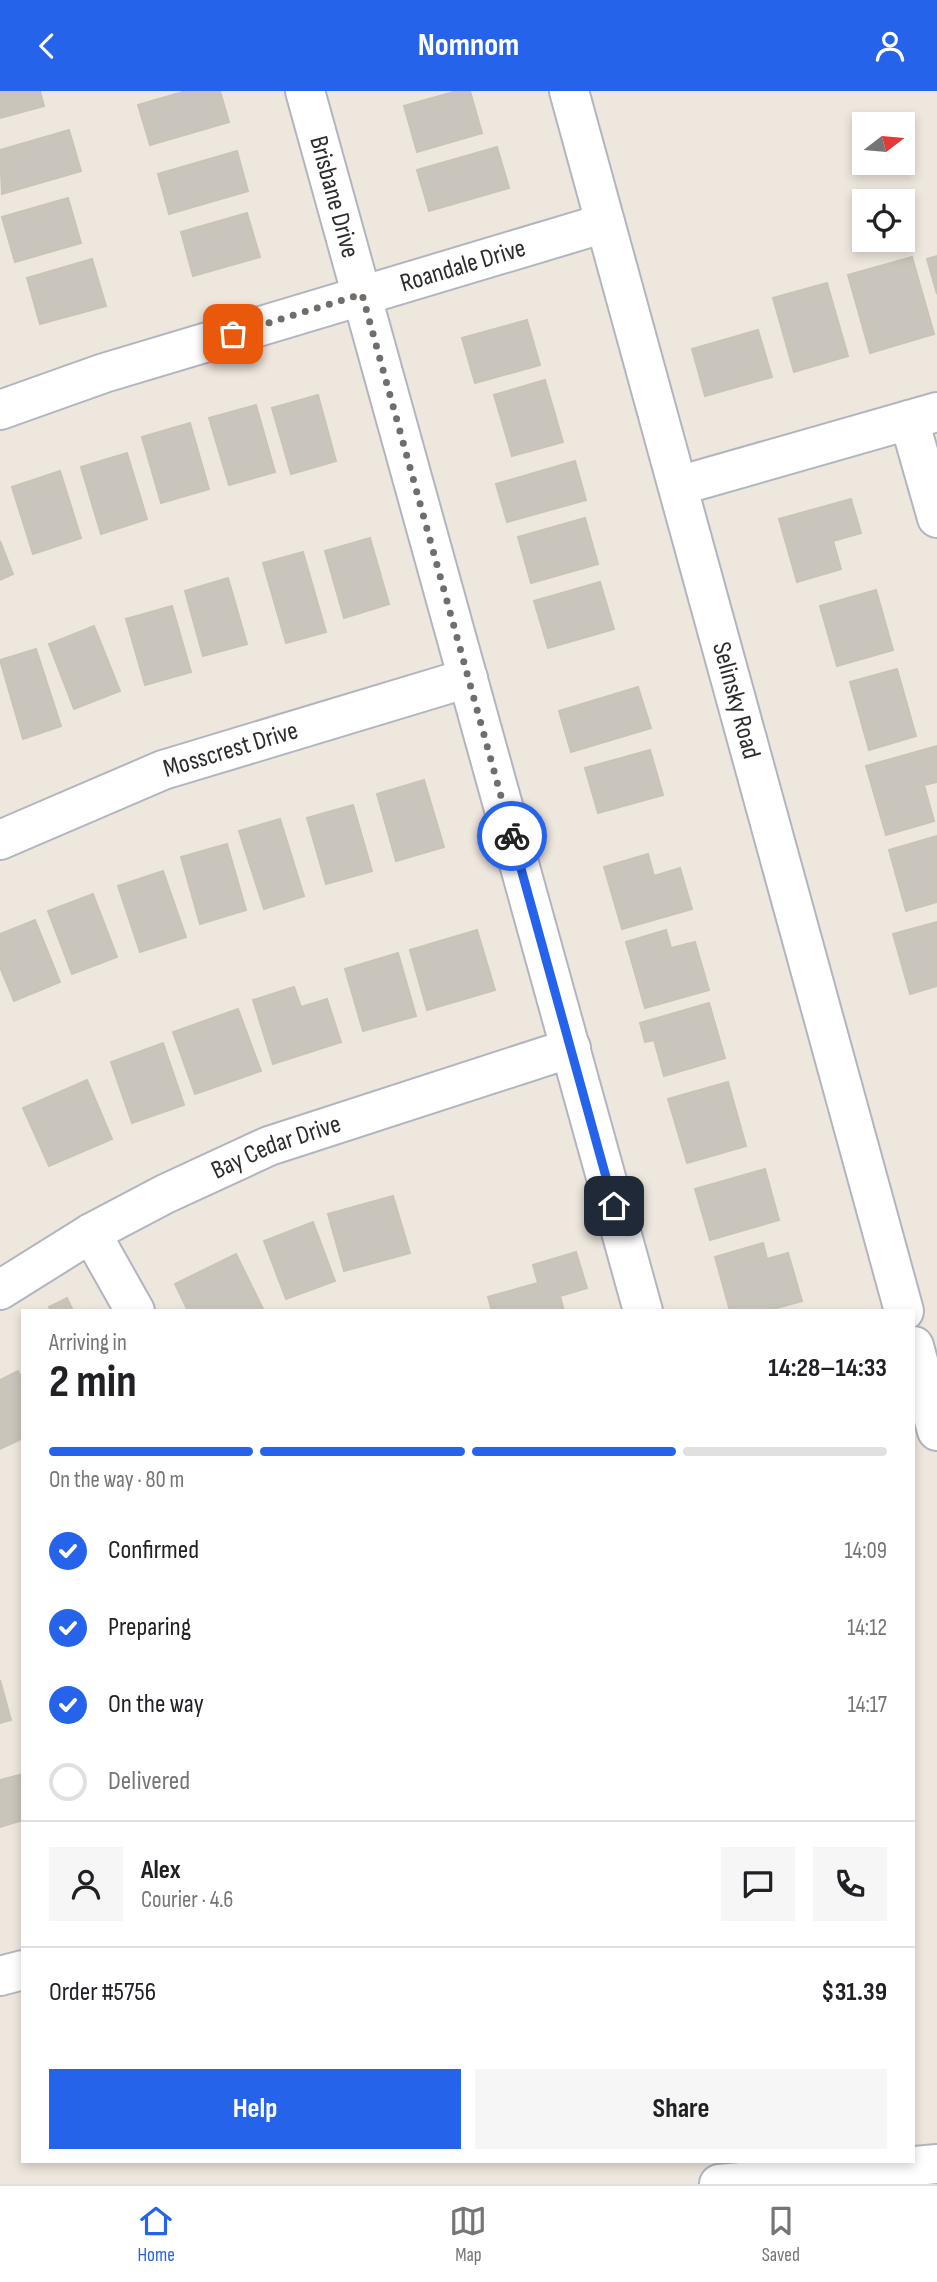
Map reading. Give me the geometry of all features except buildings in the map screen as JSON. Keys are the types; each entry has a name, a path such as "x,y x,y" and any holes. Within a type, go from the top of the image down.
{"street":[{"name":"Brisbane Drive","path":"306,91 642,1309"},
{"name":"Selinsky Road","path":"569,91 903,1309"},
{"name":"Roandale Drive","path":"0,410 104,373 605,223"},
{"path":"678,485 923,416 937,518"},
{"name":"Mosscrest Drive","path":"0,840 163,771 468,678"},
{"name":"Bay Cedar Drive","path":"0,1290 91,1233 165,1194 269,1146 571,1048"},
{"path":"91,1233 134,1309"},
{"path":"915,1350 937,1431"},
{"path":"0,1976 21,1971"},
{"path":"719,2184 876,2165 937,2164"}],"way so far":[{"path":"233,334 362,294 512,836"}],"route":[{"path":"512,836 614,1206"}]}
